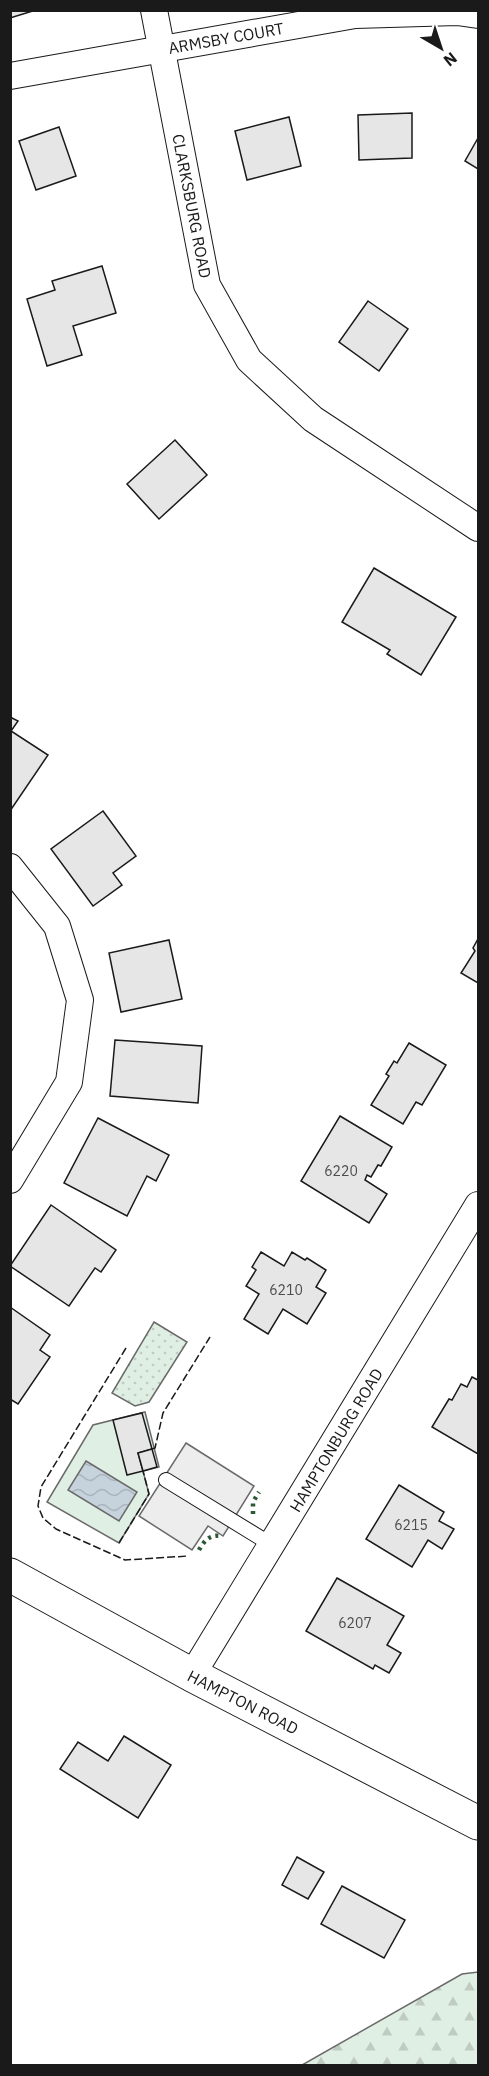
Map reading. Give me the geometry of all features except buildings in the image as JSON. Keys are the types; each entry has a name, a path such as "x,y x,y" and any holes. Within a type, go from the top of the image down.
{"main road":[{"name":"HAMPTON ROAD","path":"10,1575 192,1676 478,1823"}],"street":[{"name":"CLARKSBURG ROAD","path":"154,10 207,285 249,360 313,419 478,528"},
{"name":"ARMSBY COURT","path":"10,76 355,15 457,12 478,15"},
{"path":"10,867 57,926 80,1000 69,1082 10,1180"},
{"name":"HAMPTONBURG ROAD","path":"192,1676 478,1205"}],"lane":[{"path":"166,1480 272,1545"}],"green space":[{"path":"154,1322 187,1342 149,1402 135,1406 112,1393"},
{"path":"145,1412 159,1467 143,1471 149,1494 119,1543 47,1502 93,1425"},
{"path":"478,1972 478,2065 302,2065 462,1974"}],"shaded area":[{"path":"186,1443 254,1486 223,1536 208,1526 192,1550 139,1516"}],"water":[{"path":"86,1461 137,1492 119,1521 68,1490"}],"hedge":[{"path":"253,1514 253,1502 259,1492"},
{"path":"199,1550 208,1539 221,1536"}],"fence":[{"path":"152,1449 155,1448 163,1413 210,1337"},
{"path":"126,1348 41,1487 38,1506 43,1518 56,1529 125,1560 188,1556"},
{"path":"119,1543 149,1494 143,1471"}]}
